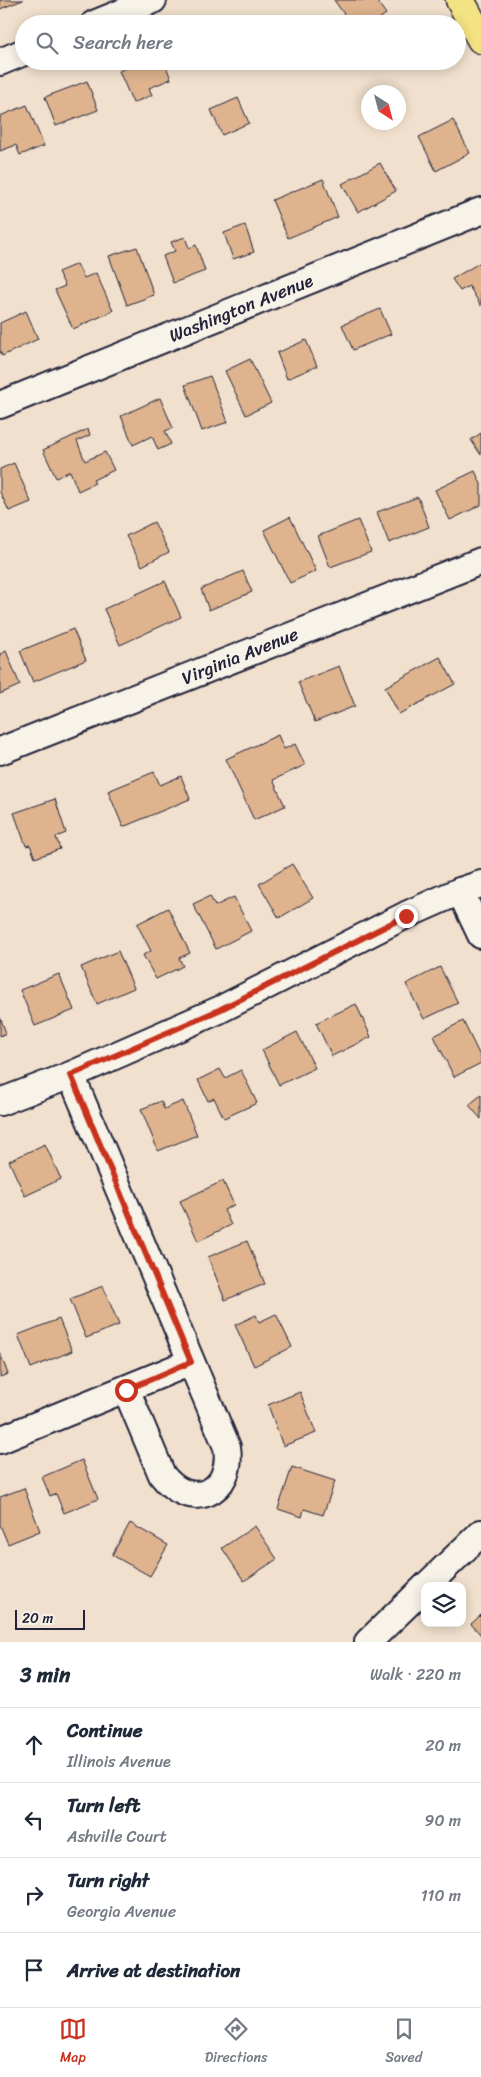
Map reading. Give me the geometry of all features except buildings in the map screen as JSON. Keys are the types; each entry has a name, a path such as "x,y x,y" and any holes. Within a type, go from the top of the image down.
{"main road":[{"path":"460,0 481,39"}],"street":[{"path":"116,15 152,0"},
{"path":"0,62 15,56"},
{"name":"Washington Avenue","path":"0,405 481,211"},
{"name":"Virginia Avenue","path":"0,751 481,560"},
{"path":"0,1102 71,1075 219,1010 406,916 471,888 481,935"},
{"path":"71,1075 227,1447 229,1460 227,1474 219,1484 208,1493 189,1494 171,1486 162,1475 126,1390"},
{"path":"0,1440 191,1362"},
{"path":"429,1582 481,1533"},
{"path":"368,1642 421,1590"}],"route":[{"path":"126,1390 191,1362 71,1075 219,1010 406,916"}]}
